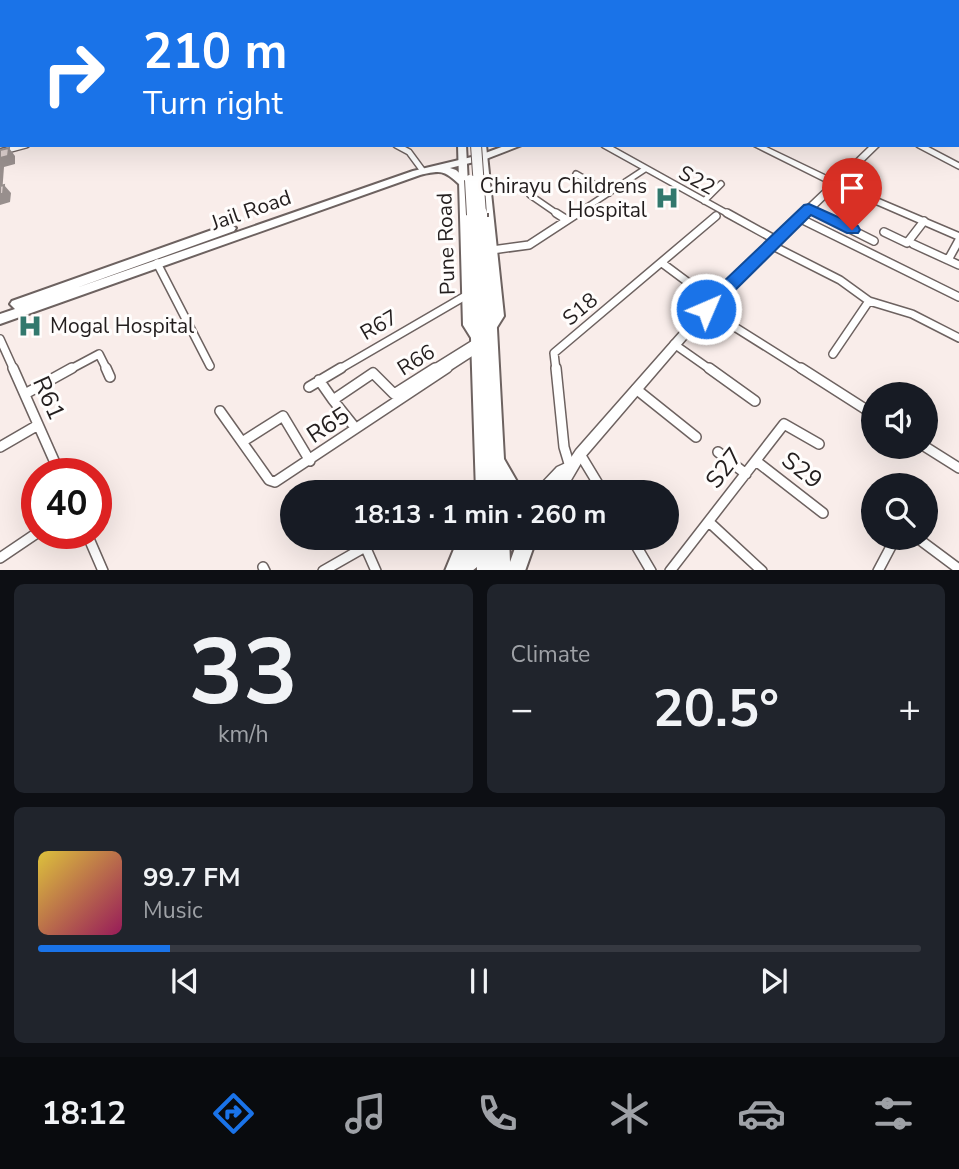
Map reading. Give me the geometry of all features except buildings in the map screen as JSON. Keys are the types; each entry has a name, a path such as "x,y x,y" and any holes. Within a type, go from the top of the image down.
{"main road":[{"name":"Pune Road","path":"462,147 469,325 481,339"},
{"path":"469,147 476,216 484,480"},
{"name":"Jail Road","path":"0,319 427,167 462,159 481,150 503,147"},
{"path":"476,216 481,150"},
{"path":"481,150 498,316 481,339 497,480"},
{"path":"0,310 110,269 427,167 452,172 463,182"},
{"path":"496,460 508,480"},
{"path":"453,570 481,550"},
{"path":"493,550 502,570"},
{"path":"516,570 523,550"}],"street":[{"path":"0,152 19,147"},
{"name":"S22","path":"607,147 841,280 869,301"},
{"path":"760,147 959,238 948,260"},
{"path":"566,480 570,467 580,454 710,305 874,147"},
{"path":"923,147 959,166"},
{"path":"409,148 427,167"},
{"path":"492,250 528,245 645,169"},
{"path":"576,174 610,193"},
{"path":"704,201 721,184"},
{"path":"530,195 567,220"},
{"path":"809,208 874,241"},
{"name":"S18","path":"570,467 564,447 554,353 716,216"},
{"path":"799,218 959,297"},
{"path":"884,232 907,243 924,221"},
{"path":"913,244 959,265"},
{"path":"157,263 210,366"},
{"path":"662,263 710,305 861,406"},
{"name":"R67","path":"309,387 467,295"},
{"path":"833,354 869,301 912,314 959,338"},
{"name":"R61","path":"0,339 53,458"},
{"name":"R66","path":"333,400 375,373 397,397 481,339"},
{"path":"674,344 755,401"},
{"path":"25,394 99,354 110,377"},
{"path":"319,380 353,425"},
{"path":"636,389 696,437"},
{"name":"R65","path":"220,411 272,482 310,461 397,397"},
{"path":"242,442 283,416 310,461"},
{"name":"S27","path":"670,570 785,423 819,444"},
{"path":"0,447 38,425"},
{"path":"718,452 746,474"},
{"path":"580,454 596,480"},
{"path":"938,455 959,468"},
{"name":"S29","path":"756,461 823,513"},
{"path":"553,480 561,471 570,467"},
{"path":"709,522 762,570"},
{"path":"0,558 21,544"},
{"path":"94,549 103,570"},
{"path":"323,570 352,550"},
{"path":"367,550 376,570"},
{"path":"465,570 484,550"},
{"path":"639,550 651,570"},
{"path":"878,570 889,550"},
{"path":"933,550 959,569"}],"place":[{"name":"Chirayu Childrens Hospital","path":"667,198"},
{"name":"Mogal Hospital","path":"30,326"}],"route":[{"path":"706,309 809,208 852,230"}]}
